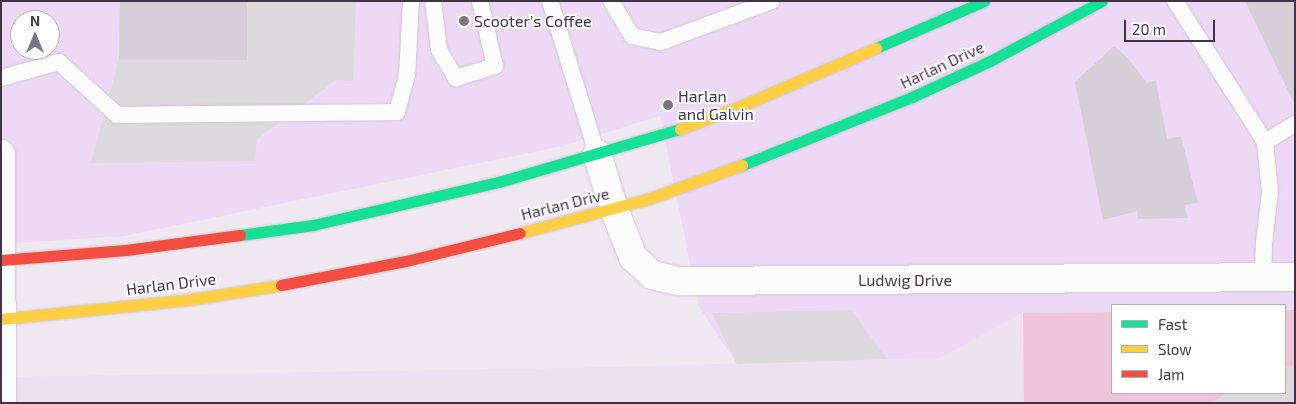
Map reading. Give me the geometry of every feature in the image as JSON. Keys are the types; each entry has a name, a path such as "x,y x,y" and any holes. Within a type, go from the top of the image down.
{"main road":[{"path":"2,260 126,250 313,224 502,181 645,141 740,106 984,1"},
{"name":"Harlan Drive","path":"2,319 194,299 302,282 406,261 614,209 648,199 786,149 912,97 990,61 1102,1"}],"street":[{"path":"1,154 2,403"},
{"name":"Ludwig Drive","path":"597,154 614,209 633,257 652,275 679,282 1295,277"}],"lane":[{"path":"1,78 59,62 117,115 397,112 407,75 411,1"},
{"path":"433,1 439,50 456,78 495,66 480,1"},
{"path":"550,1 597,154"},
{"path":"611,1 632,36 660,42 772,1"},
{"path":"1175,1 1265,142 1270,192 1264,243 1263,276"},
{"path":"1265,142 1295,124"}],"shaded area":[{"path":"1,1 1295,1 1295,310 1286,310 1286,304 1111,304 1111,312 1023,313 940,358 737,364 699,307 660,116 563,146 124,236 1,244"},
{"path":"247,1 356,1 353,81 336,80 257,139 255,161 91,163 119,59 247,60"},
{"path":"851,310 887,359 737,364 712,313"},
{"path":"1286,310 1295,310 1295,403 1024,403 1023,313 1111,312 1111,394 1286,394"},
{"path":"1023,313 1024,403 1,403 1,377 574,368 940,358"},
{"path":"1295,366 1295,403 1212,403 1224,394 1286,394 1286,367"}],"building":[{"path":"120,1 247,1 247,60 119,59"},
{"path":"1245,1 1295,1 1295,105"},
{"path":"1114,46 1128,58 1147,83 1156,80 1167,139 1181,136 1198,203 1184,205 1188,218 1138,219 1137,211 1103,220 1075,82"}],"traffic: fast":[{"path":"876,48 984,1"},
{"path":"742,165 912,97 990,61 1102,1"},
{"path":"240,235 313,225 502,181 680,129"}],"traffic: slow":[{"path":"680,129 741,106 876,48"},
{"path":"520,233 648,199 742,165"},
{"path":"1,319 193,299 281,285"}],"traffic: jam":[{"path":"281,285 406,261 520,233"},
{"path":"1,260 126,250 240,235"}],"place":[{"name":"Scooter's Coffee","path":"464,21"},
{"name":"Harlan and Galvin","path":"668,105"}]}
